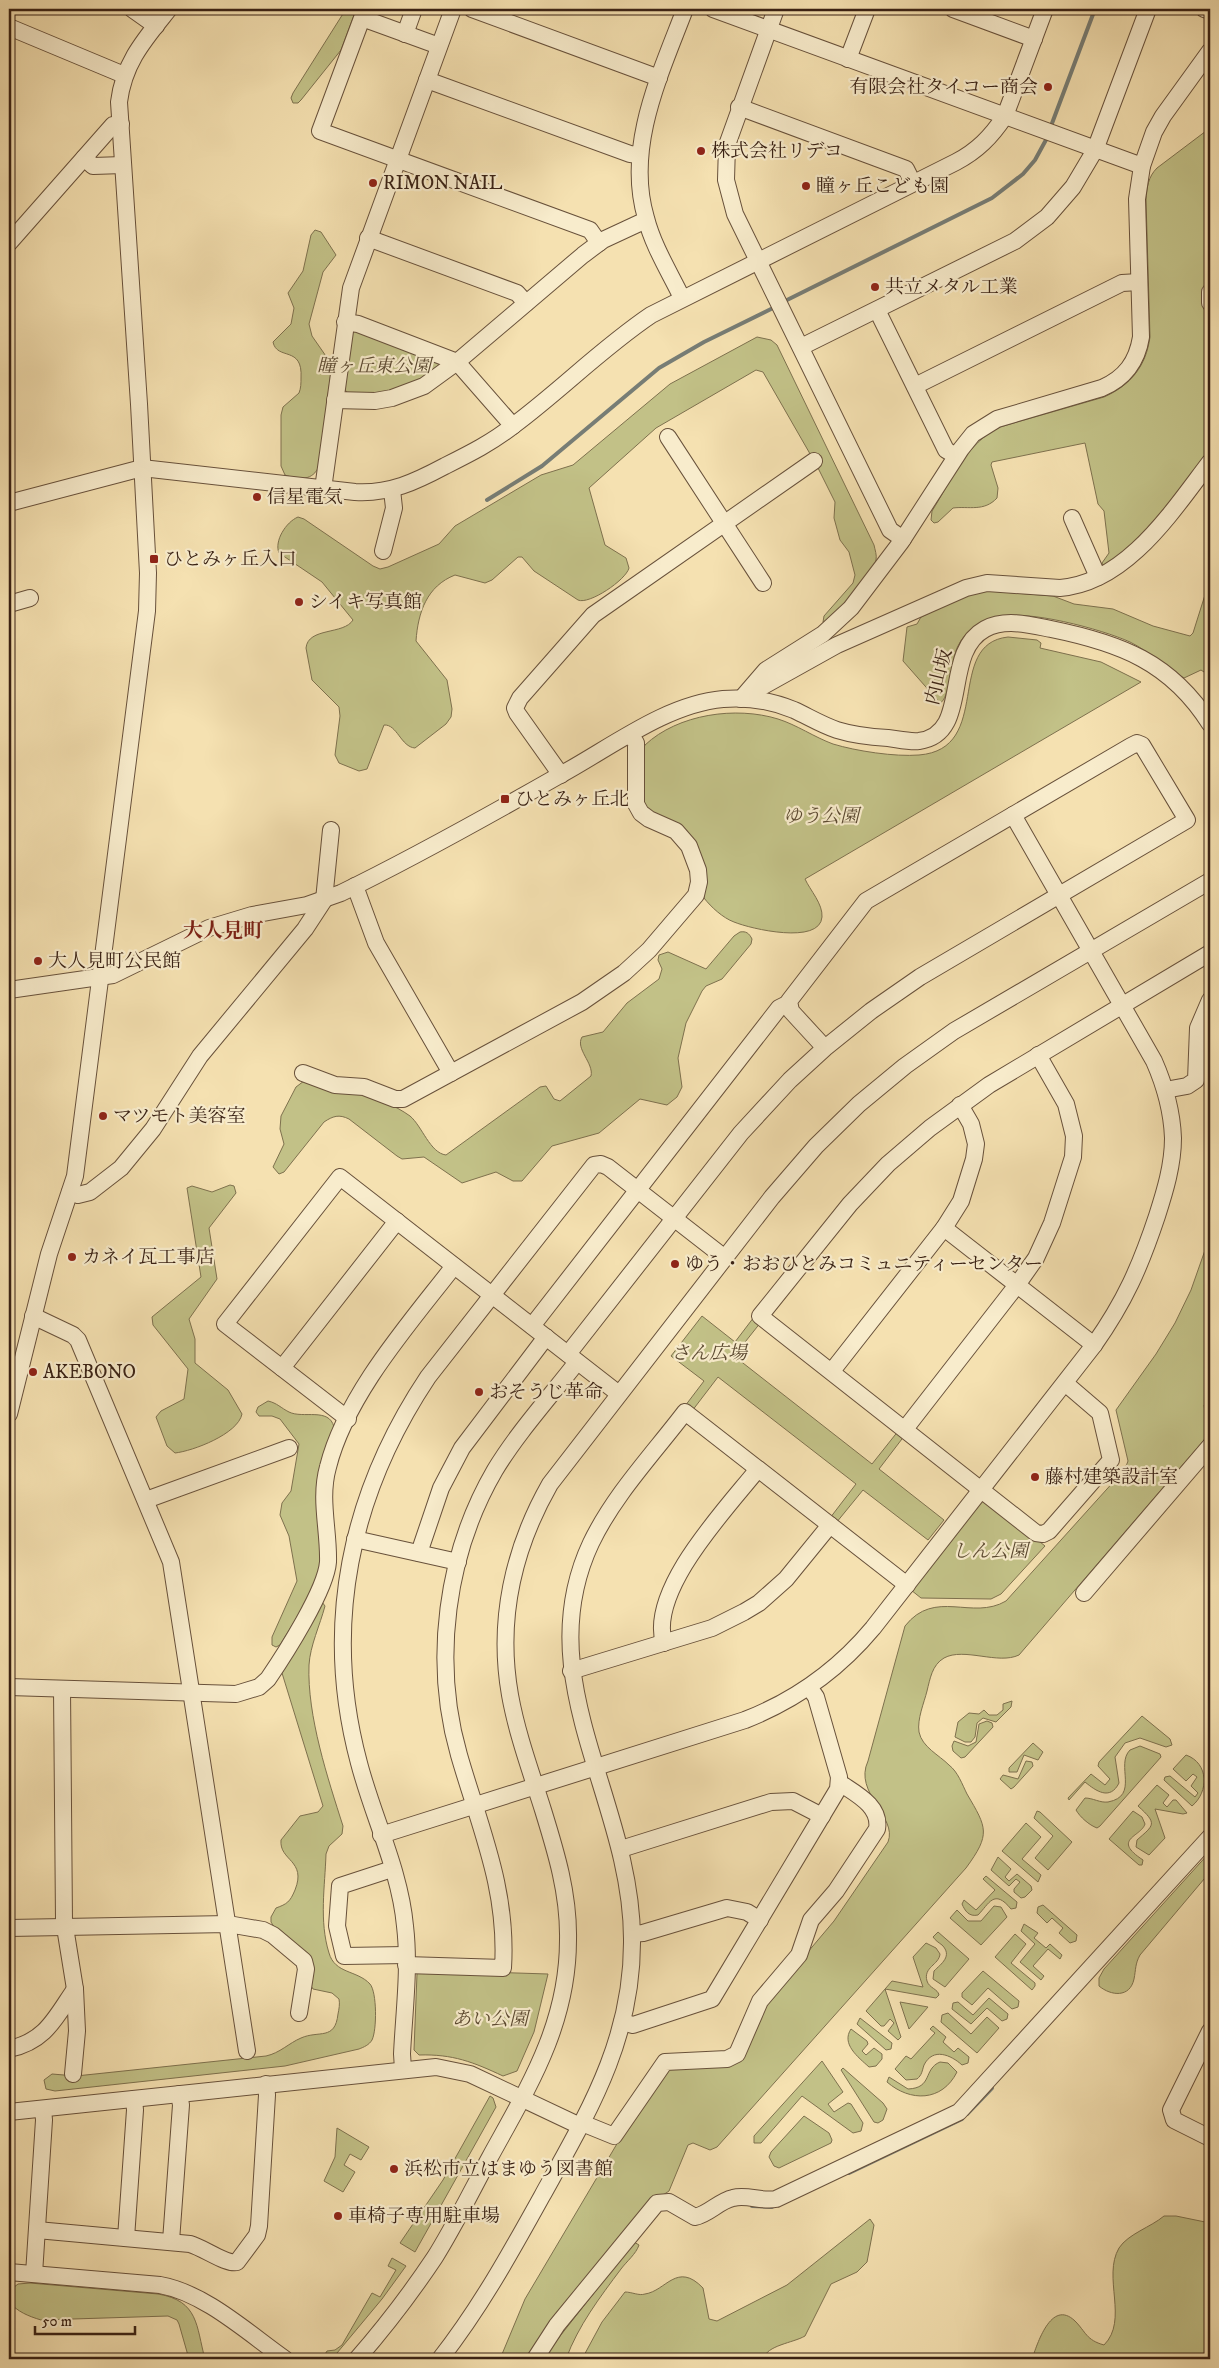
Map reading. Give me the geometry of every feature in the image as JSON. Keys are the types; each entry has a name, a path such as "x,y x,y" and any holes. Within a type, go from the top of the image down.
{"street":[{"path":"132,9 156,26"},
{"path":"9,1414 49,1254 70,1192 78,1161 147,611 148,573 119,102 124,75 131,60 169,9"},
{"path":"405,34 414,9"},
{"path":"323,489 345,322 353,280 453,9"},
{"path":"472,9 659,78"},
{"path":"682,298 646,220 639,179 644,128 659,78 685,9"},
{"path":"713,9 1142,166"},
{"path":"776,9 739,107 727,145 726,180 735,214 890,530 903,539"},
{"path":"848,59 867,9"},
{"path":"953,9 1034,39"},
{"path":"9,503 142,468 374,493 409,485 456,461 513,426 631,328 682,298 978,149 1005,116 1045,9"},
{"path":"801,348 1015,241 1032,230 1065,197 1095,150 1148,9"},
{"path":"1204,9 1210,11"},
{"path":"439,46 362,18 320,131 590,230 599,244"},
{"path":"9,27 124,75"},
{"path":"741,699 766,670 823,634 842,617 903,539 956,456 973,434 989,423 1102,388 1121,377 1135,359 1139,348 1137,200 1142,166 1154,132 1163,116 1210,51"},
{"path":"427,80 630,154 640,155"},
{"path":"739,107 906,169 913,183"},
{"path":"9,242 113,125 121,124"},
{"path":"84,158 93,166 124,165"},
{"path":"335,400 375,401 403,395 424,386 457,362 599,244 646,220"},
{"path":"368,238 517,293 526,303"},
{"path":"915,386 1122,283 1139,282"},
{"path":"1210,292 1210,302"},
{"path":"877,310 946,450 956,456"},
{"path":"345,322 358,324 457,362 513,426"},
{"path":"668,437 763,583"},
{"path":"561,775 517,713 516,703 593,615 814,461"},
{"path":"741,699 837,645 966,588 987,584 1072,588 1098,578 1112,569 1155,533 1210,462"},
{"path":"383,551 394,508 392,490"},
{"path":"1072,518 1098,578"},
{"path":"9,604 30,598"},
{"name":"内山坂","path":"9,990 101,978 117,974 188,937 223,923 324,900 356,886 561,775 656,720 690,706 716,700 741,699 780,705 849,734 908,741 928,738 937,733 950,718 960,664 970,641 983,630 1008,623 1034,625 1089,636 1127,650 1145,659 1178,684 1192,699 1210,724"},
{"path":"302,1073 335,1085 364,1087 399,1100 582,1002 624,974 649,950 696,894 699,882 698,870 689,846 676,831 649,819 641,813 636,804 636,742 631,735"},
{"path":"392,1868 340,1886 337,1926 344,1956 503,1968 504,1927 500,1898 494,1869 454,1735 446,1677 447,1619 458,1562 474,1511 496,1469 674,1218 757,1115 825,1048 871,1011 920,977 1187,820 1142,745 1137,744 866,901 792,996 789,1003 779,1008 532,1326"},
{"path":"381,1835 744,1720 781,1704 809,1687 831,1671 860,1644 1065,1383 1118,1310 1136,1276 1168,1179 1173,1139 1165,1090 1154,1061 1123,1005 1012,815"},
{"path":"70,1192 78,1195 90,1192 112,1178 122,1168 153,1129 200,1056 305,929 324,900 331,830"},
{"path":"357,2359 397,2311 435,2256 544,2057 555,2025 563,1992 568,1959 568,1919 562,1879 514,1713 507,1677 506,1631 510,1586 526,1533 541,1500 560,1469 725,1258 807,1156 844,1118 884,1082 954,1031 1210,880"},
{"path":"356,886 376,943 451,1073"},
{"path":"1065,1383 1100,1413 1111,1455 1108,1466 1050,1531 1043,1534 1036,1532 760,1316 822,1237 862,1190 915,1140 960,1105 1038,1055 1210,953"},
{"path":"1165,1090 1187,1086 1196,1080 1198,1028 1210,1000"},
{"path":"789,1003 792,1011 825,1048"},
{"path":"905,1429 1017,1285 1036,1258 1047,1235 1069,1170 1074,1146 1070,1114 1038,1055"},
{"path":"832,1372 944,1228 960,1201 976,1154 974,1134 960,1105"},
{"path":"403,2069 406,1960 402,1906 353,1741 342,1662 344,1602 355,1538 378,1468 405,1412 428,1377 491,1294 594,1165 601,1164 608,1167 725,1258"},
{"path":"348,1419 225,1324 340,1177 618,1394"},
{"path":"282,1368 397,1221"},
{"path":"944,1228 1094,1345"},
{"path":"9,1687 236,1694 259,1687 268,1679 275,1670 324,1583 328,1559 324,1486 332,1452 348,1419 386,1354 454,1266"},
{"path":"34,1316 42,1318 73,1335 78,1340 171,1562 247,2051"},
{"path":"419,1553 438,1495 462,1448 546,1337"},
{"path":"440,2359 497,2276 603,2082 622,2022 629,1988 632,1934 629,1890 621,1849 576,1697 571,1671 569,1641 571,1612 577,1584 588,1550 613,1506 686,1412 908,1585"},
{"path":"1084,1592 1210,1446"},
{"path":"146,1500 290,1448"},
{"path":"664,1643 662,1635 663,1619 668,1598 679,1573 758,1469"},
{"path":"571,1671 664,1643 728,1621 759,1603 786,1579 830,1525"},
{"path":"355,1538 458,1562"},
{"path":"9,2112 427,2067 453,2069 470,2074 581,2124 614,2136 665,2062 728,2060 737,2054 760,2001 799,1955 811,1920 841,1884 877,1829 877,1818 868,1803 840,1783 816,1697 809,1687"},
{"path":"62,1689 65,1927 75,1989 76,2031 73,2074"},
{"path":"622,2022 633,2025 712,1999 840,1783"},
{"path":"621,1849 771,1802 793,1801 822,1816"},
{"path":"535,2359 557,2325 657,2204 669,2202 695,2217 730,2198 776,2200 960,2112 1210,1837"},
{"path":"632,1934 643,1933 727,1908 747,1912 760,1920"},
{"path":"9,1928 228,1924 254,1927 273,1935 304,1961 306,1969 299,2013"},
{"path":"9,2049 30,2043 44,2033 75,1989"},
{"path":"1210,2031 1171,2110 1174,2120 1210,2138"},
{"path":"37,2230 171,2242 199,2247 227,2263 232,2263 241,2258 253,2242 259,2226 268,2095 266,2084"},
{"path":"171,2242 181,2105 179,2094"},
{"path":"126,2238 135,2110 134,2099"},
{"path":"34,2274 43,2109"},
{"path":"9,2272 160,2286 181,2290 210,2306 285,2359"}],"green space":[{"path":"346,9 356,10 341,50 301,100 298,103 293,103 291,98 293,93"},
{"path":"1210,128 1210,266 1206,289 1206,307 1210,324 1210,454 1152,530 1104,567 1102,563 1109,553 1104,511 1098,504 1085,443 992,462 991,465 998,488 997,498 982,507 953,508 938,522 934,523 931,520 932,511 953,475 969,452 988,434 1000,427 1104,397 1122,387 1141,366 1150,337 1146,200 1148,182 1157,168"},
{"path":"315,230 321,232 336,255 323,272 309,324 312,336 328,359 331,372 319,466 309,477 295,478 285,475 281,466 281,415 283,407 299,393 301,368 294,357 279,351 275,348 273,342 291,324 294,308 288,293 303,271 311,235"},
{"name":"瞳ヶ丘東公園","path":"357,330 438,360 440,368 417,382 396,390 349,395 343,387 349,335"},
{"path":"757,337 771,340 777,345 874,545 876,558 869,575 838,610 825,623 823,622 824,616 853,583 855,575 849,552 840,540 834,518 835,502 817,466 763,372 756,370 656,428 589,488 605,545 626,558 629,568 614,585 590,599 578,600 534,571 522,557 518,557 492,580 485,583 455,575 437,586 422,610 416,641 447,680 452,709 451,717 446,724 415,748 406,744 392,728 384,725 367,769 359,771 339,763 335,755 340,716 339,707 312,680 306,648 308,641 313,637 342,628 353,620 322,582 279,553 278,543 285,527 298,517 304,519 373,566 380,569 388,567 439,544 455,526 541,475 573,465 670,384"},
{"path":"1210,579 1210,676 1201,670 1184,678 1130,642 1101,631 1044,618 1009,615 990,618 969,631 961,641 956,652 946,694 940,703 903,661 907,627 917,624 921,617 977,590 1053,596 1074,604 1113,609 1153,626 1190,636 1193,633"},
{"name":"ゆう公園","path":"1008,637 1037,640 1041,643 1040,648 1101,662 1141,682 805,879 822,912 818,926 810,931 784,933 769,931 743,925 722,915 704,898 704,869 642,802 643,749 645,745 658,734 674,726 708,716 726,713 762,715 778,719 833,744 876,753 919,755 942,748 956,735 963,717 971,676 978,658 989,644"},
{"path":"740,932 748,934 752,939 751,944 722,979 706,986 686,1023 678,1058 682,1087 677,1097 667,1105 640,1099 599,1133 552,1146 522,1181 513,1181 496,1172 462,1183 424,1157 402,1159 349,1119 339,1116 324,1122 284,1172 279,1174 273,1167 284,1144 280,1129 281,1116 296,1087 304,1081 359,1093 385,1102 410,1116 435,1149 446,1155 540,1087 546,1086 554,1099 560,1101 591,1076 590,1066 580,1042 582,1037 603,1032 627,1003 659,979 662,969 658,960 659,955 668,952 706,969 734,936"},
{"path":"230,1185 234,1186 236,1193 209,1228 217,1279 189,1319 195,1339 195,1363 228,1390 242,1414 239,1421 224,1435 203,1445 175,1453 167,1446 156,1417 161,1411 184,1399 188,1369 153,1325 152,1317 201,1277 187,1188 192,1186 212,1192"},
{"path":"1210,1236 1210,1399 1204,1405 1208,1431 1204,1440 1019,1655 1011,1658 1001,1658 961,1654 952,1655 940,1661 932,1673 920,1716 919,1732 927,1746 945,1761 960,1778 982,1823 983,1839 980,1847 966,1868 717,2147 710,2150 693,2143 688,2145 669,2191 663,2195 528,2359 500,2359 525,2299 621,2137 668,2067 728,2065 769,1998 834,1921 888,1842 887,1823 870,1794 866,1784 865,1773 905,1626 917,1615 929,1609 941,1607 980,1608 1006,1601 1125,1469 1128,1461 1116,1410 1156,1354 1175,1323 1191,1290"},
{"name":"さん広場","path":"702,1316 735,1342 754,1317 761,1322 734,1356 872,1464 899,1430 905,1435 879,1469 944,1520 928,1540 863,1490 836,1523 830,1518 856,1484 718,1377 692,1411 685,1406 704,1381 671,1356"},
{"path":"268,1401 295,1414 327,1417 334,1427 322,1559 313,1591 280,1645 276,1647 272,1645 272,1637 297,1581 289,1536 280,1515 282,1503 291,1491 299,1444 280,1419 272,1416 259,1416 256,1412 258,1407"},
{"name":"しん公園","path":"987,1499 1045,1546 1001,1594 991,1599 921,1598 911,1590 982,1500"},
{"path":"322,1602 325,1606 313,1643 309,1665 309,1685 311,1705 320,1747 343,1826 342,1834 329,1846 326,1854 323,1904 324,1929 329,1953 336,1965 359,1976 370,1984 372,1988 376,2011 372,2040 368,2045 359,2049 285,2066 55,2091 46,2089 44,2080 52,2074 76,2076 266,2056 276,2053 301,2038 325,2033 333,2028 336,2022 339,1999 332,1993 313,1989 271,1922 271,1917 276,1908 290,1900 298,1880 298,1872 284,1852 281,1840 300,1816 318,1812 323,1806 282,1673"},
{"path":"1012,1701 1011,1707 996,1722 983,1718 977,1723 975,1737 971,1742 965,1742 955,1737 958,1722 969,1713 979,1714 984,1710 989,1715 997,1715 1003,1710 1003,1704"},
{"path":"1142,1716 1170,1739 1172,1745 1166,1747 1140,1738 1125,1743 1115,1757 1119,1783 1115,1788 1111,1792 1103,1793 1085,1782 1069,1800 1068,1798 1091,1774 1105,1785 1110,1779 1098,1766 1099,1762"},
{"path":"987,1721 992,1723 993,1727 965,1757 961,1758 953,1751 954,1741 968,1746 976,1742 979,1724"},
{"path":"1033,1743 1043,1752 1038,1760 1024,1755 1017,1772 1009,1772 1009,1768"},
{"path":"1140,1746 1160,1754 1161,1757 1100,1826 1097,1828 1091,1825 1076,1810 1085,1798 1102,1802 1118,1799 1125,1787 1126,1756 1130,1750"},
{"path":"1186,1755 1199,1764 1204,1778 1204,1786 1198,1800 1192,1806 1164,1780 1165,1777 1170,1776 1195,1797 1198,1793 1191,1786 1197,1777 1193,1774 1186,1781 1173,1769"},
{"path":"1026,1761 1032,1762 1033,1766 1011,1789 1000,1779 1003,1775 1018,1779"},
{"path":"1157,1785 1169,1795 1163,1803 1167,1807 1173,1800 1176,1800 1187,1813 1155,1809 1165,1838 1149,1855 1136,1847 1137,1840 1147,1831 1151,1824 1149,1817 1138,1806"},
{"path":"1037,1811 1072,1842 1048,1870 1035,1858 1053,1836 1034,1818"},
{"path":"1133,1811 1142,1817 1145,1824 1130,1839 1129,1847 1143,1860 1142,1865 1139,1865 1109,1839"},
{"path":"1026,1823 1041,1837 1022,1859 1041,1875 1038,1882 1002,1851"},
{"path":"1210,1852 1210,1872 1140,1955 1129,1990 1114,1993 1099,1986 1099,1978 1104,1969"},
{"path":"998,1857 1011,1869 1005,1877 1009,1881 1017,1874 1031,1886 1032,1890 1025,1897 1021,1898 1014,1892 1014,1889 1020,1882 1016,1879 1009,1886 991,1870"},
{"path":"986,1876 1017,1902 1016,1908 1011,1909 1005,1903 996,1899 992,1900 978,1915 972,1915 966,1911 962,1904 964,1900 976,1910 995,1890 983,1879"},
{"path":"1043,1905 1077,1935 1076,1941 1070,1943 1059,1933 1063,1928 1052,1918 1047,1923 1037,1913 1038,1907"},
{"path":"994,1906 1001,1907 1007,1917 981,1945 950,1918 957,1910 968,1921 981,1921"},
{"path":"1024,1924 1038,1933 1034,1938 1046,1948 1050,1944 1062,1955 1060,1959 1048,1949 1033,1966 1044,1976 1041,1980 1020,1962 1035,1944 1021,1931"},
{"path":"938,1932 969,1959 945,1987 933,1979 934,1971 943,1963 946,1956 945,1949 933,1937"},
{"path":"1015,1934 1026,1944 1011,1963 1035,1983 1032,1990 995,1957"},
{"path":"926,1943 936,1948 940,1954 939,1958 929,1969 926,1976 928,1983 939,1995 936,1998 885,1989 892,1981 923,1987 913,1957"},
{"name":"あい公園","path":"422,1970 548,1974 534,2032 517,2071 503,2076 462,2060 442,2056 419,2055 414,2050 417,1974"},
{"path":"983,1971 1019,2001 1018,2007 1012,2009 988,1988 972,2005 962,1997 962,1993"},
{"path":"885,1989 901,2037 898,2040 888,2031 894,2023 890,2019 884,2026 881,2026 866,2011"},
{"path":"989,1998 1008,2014 1007,2019 1002,2021 987,2008 971,2024 952,2009 953,2003 958,2002 973,2015"},
{"path":"900,2002 928,2007 909,2029"},
{"path":"948,2013 971,2034 987,2017 999,2028 977,2053 941,2022 942,2015"},
{"path":"860,2018 892,2043 891,2049 886,2050 857,2024"},
{"path":"933,2026 946,2037 943,2042 954,2052 958,2048 969,2057 968,2063 962,2065 953,2058 937,2054 928,2059 917,2079 906,2080 895,2069 906,2056 911,2059 935,2033 930,2029"},
{"path":"851,2029 867,2041 868,2044 862,2051 866,2055 874,2048 882,2054 882,2059 876,2066 869,2067 852,2050 848,2040"},
{"path":"822,2061 843,2092 828,2104 834,2112 848,2103 851,2104 863,2123 861,2131 853,2133 802,2096 761,2143 754,2143 754,2136"},
{"path":"940,2062 948,2063 957,2072 951,2082 934,2094 915,2096 896,2089 887,2082 889,2077 908,2089 916,2088 925,2082 931,2069"},
{"path":"843,2068 883,2103 887,2109 883,2120 878,2123 874,2122 841,2070"},
{"path":"490,2096 493,2098 496,2107 415,2252 400,2243 443,2180"},
{"path":"804,2116 829,2133 832,2140 831,2143 779,2168 774,2166 769,2157 771,2152"},
{"path":"337,2128 369,2147 361,2160 350,2154 344,2165 355,2172 343,2192 324,2181 335,2157"},
{"path":"1164,2216 1176,2216 1210,2223 1210,2359 1032,2359 1046,2326 1059,2315 1066,2315 1075,2321 1093,2341 1104,2345 1111,2335 1114,2323 1113,2272 1119,2248 1128,2239"},
{"path":"870,2219 874,2225 867,2262 857,2272 831,2284 805,2336 775,2347 765,2354 763,2359 582,2359 602,2322 625,2292 645,2294 679,2277 686,2277 694,2280 703,2288 709,2319 717,2321 787,2285"},
{"path":"634,2242 639,2245 638,2248 590,2312 566,2359 542,2359"},
{"path":"392,2258 406,2266 382,2299 332,2359 322,2359 327,2351 335,2350 342,2345 372,2293 380,2297 396,2270 388,2266"},
{"path":"30,2283 158,2294 171,2297 181,2302 194,2317 205,2359 189,2359 179,2324 177,2320 168,2316 41,2320 28,2315 9,2302 9,2291 18,2284"}],"waterway":[{"path":"1051,126 1095,9"},
{"path":"785,301 992,198 1023,174 1035,160 1047,138"},
{"path":"487,500 542,466 659,368 704,342 773,308"},
{"path":"967,2114 992,2088"},
{"path":"849,2173 962,2119"},
{"path":"752,2206 772,2207"}],"place":[{"name":"有限会社タイコー商会","path":"1048,87"},
{"name":"株式会社リデコ","path":"701,151"},
{"name":"RIMON NAIL","path":"373,183"},
{"name":"瞳ヶ丘こども園","path":"806,186"},
{"name":"共立メタル工業","path":"875,287"},
{"name":"信星電気","path":"257,497"},
{"name":"ひとみヶ丘入口","path":"154,559"},
{"name":"シイキ写真館","path":"299,602"},
{"name":"ひとみヶ丘北","path":"505,799"},
{"name":"大人見町公民館","path":"38,961"},
{"name":"マツモト美容室","path":"103,1116"},
{"name":"カネイ瓦工事店","path":"72,1257"},
{"name":"ゆう・おおひとみコミュニティーセンター","path":"675,1264"},
{"name":"AKEBONO","path":"33,1372"},
{"name":"おそうじ革命","path":"479,1392"},
{"name":"藤村建築設計室","path":"1035,1477"},
{"name":"浜松市立はまゆう図書館","path":"394,2169"},
{"name":"車椅子専用駐車場","path":"338,2216"}],"district":[{"name":"大人見町","path":"223,931"}]}
